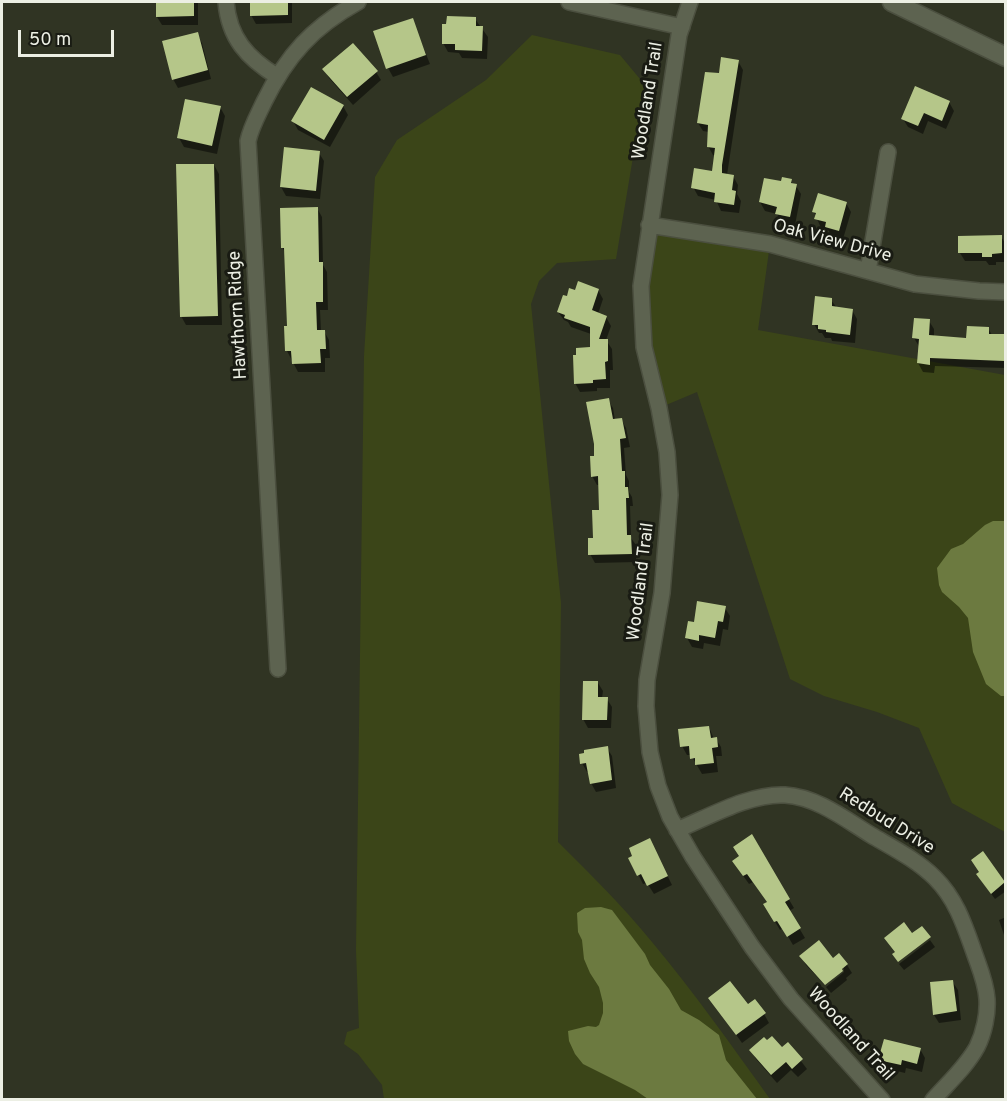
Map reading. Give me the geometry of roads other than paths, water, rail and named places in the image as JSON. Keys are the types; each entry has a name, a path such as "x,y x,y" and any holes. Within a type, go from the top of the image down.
{"main road":[{"path":"892,2 1005,56"}],"street":[{"path":"226,2 233,32 239,43 251,57 278,77"},
{"name":"Hawthorn Ridge","path":"278,669 248,141 250,130 278,77 297,48 315,30 358,2"},
{"path":"569,2 682,27"},
{"name":"Woodland Trail","path":"690,2 682,27 641,286 642,327 648,367 667,452 670,495 663,584 647,680 648,736 653,769 663,802 677,830 771,973 791,999 882,1100"},
{"path":"868,271 888,152"},
{"name":"Oak View Drive","path":"649,225 770,244 915,284 1005,292"},
{"name":"Redbud Drive","path":"677,830 752,799 773,795 795,796 826,807 919,864 937,880 952,900 963,922 984,982 987,1011 977,1046 956,1075 933,1100"}]}
